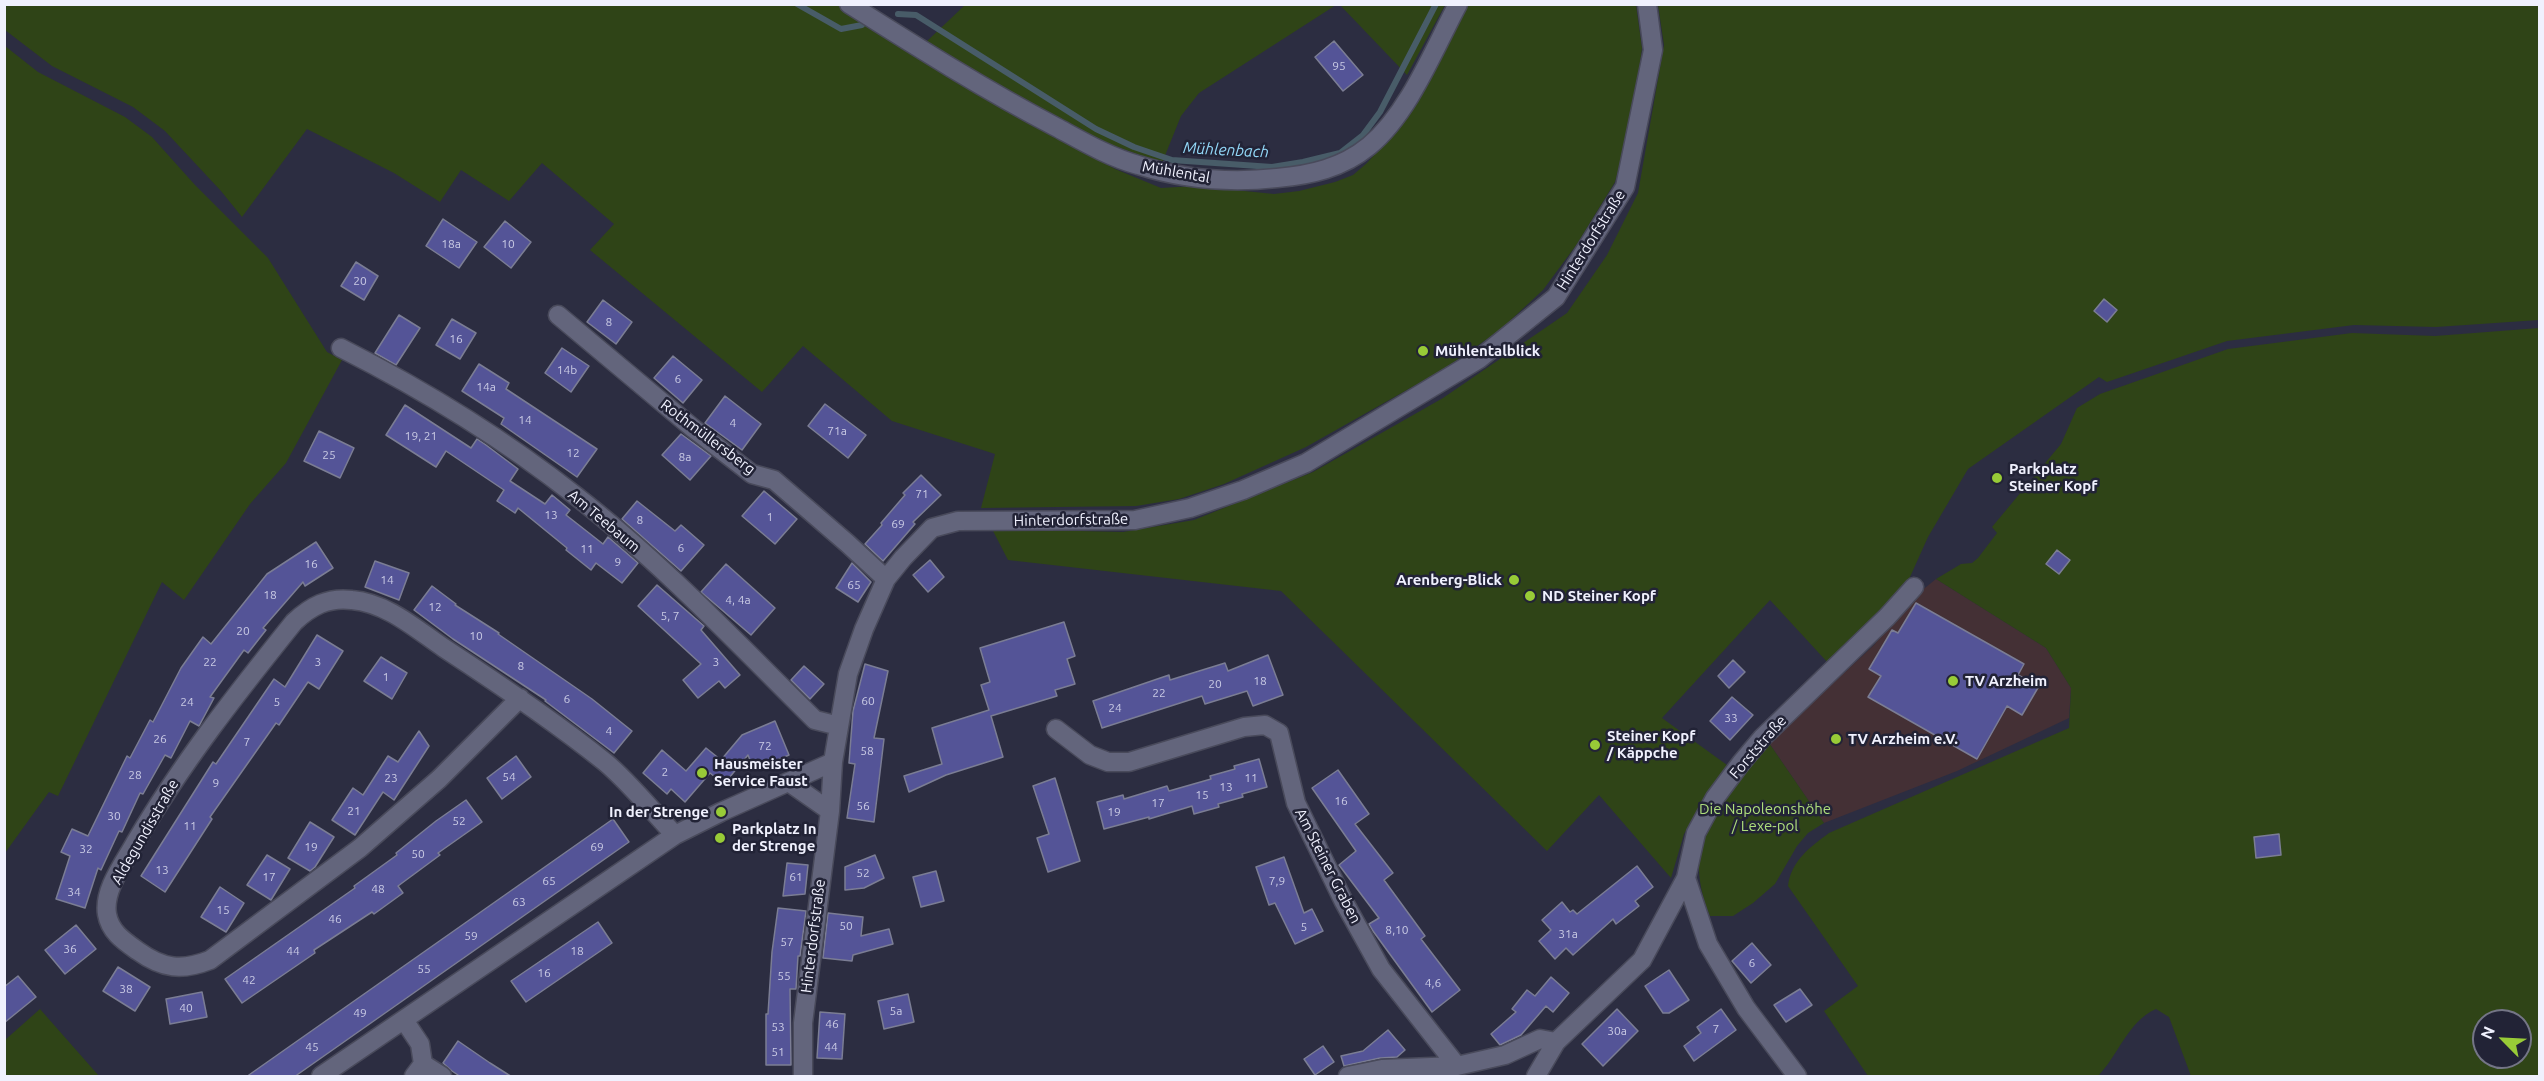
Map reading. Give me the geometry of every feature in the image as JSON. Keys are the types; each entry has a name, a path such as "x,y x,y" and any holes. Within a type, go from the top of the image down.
{"street":[{"name":"Mühlental","path":"849,4 995,94 1110,155 1137,165 1168,172 1237,180 1286,177 1318,172 1347,162 1365,149 1397,114 1458,4"},
{"name":"Hinterdorfstraße","path":"803,1077 803,1023 839,726 848,674 864,629 886,579 932,528 958,521 1135,520 1190,508 1243,490 1306,463 1479,359 1556,297 1625,187 1653,50 1647,4"},
{"name":"Rothmüllersberg","path":"558,315 685,422 752,474 774,480 886,579"},
{"name":"Am Teebaum","path":"341,348 406,381 574,494 667,575 815,720 839,726"},
{"name":"Forststraße","path":"1536,1077 1556,1042 1637,967 1648,951 1673,898 1686,878 1696,833 1715,798 1741,763 1762,738 1887,617 1914,586"},
{"name":"Aldegundisstraße","path":"520,698 439,779 360,848 210,960 194,967 172,968 142,954 120,939 110,926 106,913 107,900 118,874 158,804 232,698 294,622 318,604 352,600 386,609 520,698 607,764 675,835"},
{"name":"Am Steiner Graben","path":"1056,729 1090,755 1108,762 1128,762 1244,727 1265,725 1279,733 1296,803 1344,902 1381,969 1457,1066"},
{"path":"321,1077 675,835 833,762"},
{"path":"790,783 830,811"},
{"path":"1686,878 1708,944 1746,1008 1797,1077"},
{"path":"404,1020 420,1044 418,1070 442,1077"},
{"path":"1348,1077 1382,1069 1457,1066 1505,1055 1540,1039 1556,1042"}],"shaded area":[{"path":"1936,579 2046,648 2071,688 2069,718 1957,771 1824,823 1769,743 1874,645 1910,600"}],"green space":[{"path":"4,5 837,5 1115,169 1161,188 1195,186 1274,194 1299,191 1335,182 1353,175 1367,163 1400,126 1468,5 1636,5 1642,48 1632,120 1615,182 1577,244 1543,290 1500,330 1444,369 1306,447 1224,484 1179,499 1136,506 981,508 995,454 892,421 803,346 762,392 590,250 614,224 542,163 509,201 461,170 440,202 394,173 307,129 242,217 165,131 133,107 52,66 5,30"},
{"path":"965,5 1336,5 1199,93 1181,116 1162,163 1098,140 1000,88 926,42"},
{"path":"1340,5 1445,5 1407,75"},
{"path":"1658,5 2539,5 2539,320 2436,327 2354,325 2227,341 2107,382 2099,377 1968,469 1928,537 1910,577 1881,613 1829,664 1770,600 1662,718 1727,765 1684,834 1671,878 1599,795 1547,851 1281,591 1008,560 992,529 1123,532 1194,520 1313,472 1443,398 1567,313 1607,255 1638,193 1664,45"},
{"path":"5,46 38,72 125,117 152,137 195,185 268,258 327,352 342,360 286,463 250,504 184,600 162,582 58,796 49,792 5,853"},
{"path":"2539,328 2539,1076 2191,1076 2169,1017 2156,1009 2146,1015 2131,1030 2098,1076 1868,1076 1824,1011 1858,986 1788,886 1797,862 1808,849 1829,833 2069,728 2071,688 2046,648 1936,579 1961,564 1972,563 1978,558 1997,533 1992,527 2061,444 2077,408 2100,394 2228,349 2352,333 2435,336"},
{"name":"Die Napoleonshöhe / Lexe-pol","path":"1769,743 1824,823 1808,833 1797,846 1775,884 1753,903 1733,916 1710,916 1699,875 1699,862 1707,830 1737,783"},
{"path":"40,1009 99,1076 5,1076 5,1040"}],"building":[{"path":"1334,41 1363,75 1343,91 1315,57"},
{"path":"443,219 477,242 459,268 426,246"},
{"path":"505,221 531,242 511,268 484,247"},
{"path":"356,262 378,276 364,300 341,286"},
{"path":"2104,299 2117,310 2107,322 2094,311"},
{"path":"603,300 632,322 616,344 587,322"},
{"path":"399,315 420,328 396,365 375,353"},
{"path":"452,319 476,333 460,359 436,345"},
{"path":"562,348 589,366 571,392 545,373"},
{"path":"673,356 702,380 683,403 654,378"},
{"path":"479,364 509,383 506,389 597,449 577,477 501,424 504,418 462,391"},
{"path":"725,396 761,424 742,450 705,423"},
{"path":"825,404 866,435 848,458 808,426"},
{"path":"405,405 471,448 477,439 486,445 518,469 510,481 545,504 552,495 570,510 566,515 603,544 608,537 638,563 622,583 596,563 591,570 518,508 515,513 497,501 504,490 446,451 436,467 386,435"},
{"path":"319,431 354,448 340,478 304,461"},
{"path":"681,434 711,456 690,480 662,455"},
{"path":"921,475 941,495 913,522 915,524 883,561 865,544 905,495 903,493"},
{"path":"764,491 797,519 775,544 742,516"},
{"path":"637,501 675,531 681,525 704,545 681,571 622,519"},
{"path":"316,542 333,568 305,586 303,582 263,628 266,630 248,653 244,650 210,697 214,698 199,726 190,721 171,758 165,755 143,794 140,793 101,870 98,868 85,908 56,899 70,856 61,852 72,829 88,836 127,756 130,758 150,720 153,722 181,668 203,637 211,644 267,574"},
{"path":"2057,550 2070,560 2059,574 2046,564"},
{"path":"930,560 944,577 928,592 913,575"},
{"path":"375,561 409,573 399,600 365,587"},
{"path":"852,563 871,582 858,602 836,588"},
{"path":"726,564 775,608 751,635 701,592"},
{"path":"657,585 704,626 701,630 740,675 725,688 719,681 698,698 683,680 701,664 638,606"},
{"path":"432,586 455,605 499,633 592,699 632,731 614,753 546,700 453,639 414,610"},
{"name":"TV Arzheim","path":"1916,603 2024,664 2018,675 2039,686 2022,715 2007,706 1977,759 1868,697 1881,676 1869,669 1892,630 1898,633"},
{"path":"1064,622 1075,656 1067,659 1075,684 1055,690 1057,696 991,716 1003,757 946,775 909,792 904,776 942,764 932,728 989,710 981,685 990,682 980,648"},
{"path":"317,635 343,651 319,689 308,682 279,725 276,723 210,817 212,819 165,892 141,876 213,762 216,764 274,679 285,687"},
{"path":"1268,655 1283,695 1253,706 1247,691 1205,704 1202,696 1102,728 1093,701 1169,675 1170,680 1225,663 1228,671"},
{"path":"381,657 407,673 392,699 364,681"},
{"path":"1733,660 1745,672 1729,688 1718,676"},
{"path":"865,664 888,671 874,738 884,739 874,822 847,818 855,764 849,763 853,711"},
{"path":"804,666 824,684 810,699 791,680"},
{"path":"1732,697 1753,715 1730,740 1710,721"},
{"path":"775,721 789,755 754,770 748,755 724,784 710,773 685,802 671,789 667,794 643,773 662,750 686,771 706,748 721,760 742,735"},
{"path":"419,731 429,746 394,800 383,792 355,835 332,820 353,788 363,795 388,756 398,762"},
{"path":"516,756 531,777 502,799 487,778"},
{"path":"1259,759 1267,787 1218,804 1219,807 1194,814 1192,806 1104,829 1097,802 1123,795 1124,799 1167,786 1169,791 1211,779 1210,776 1235,769 1234,766"},
{"path":"1338,770 1369,814 1355,824 1393,873 1384,880 1425,936 1421,939 1460,990 1432,1012 1373,931 1369,924 1379,918 1339,865 1356,851 1312,788"},
{"path":"1055,778 1080,861 1048,872 1037,838 1049,834 1033,786"},
{"path":"466,800 482,822 438,853 440,855 398,886 403,893 374,914 372,912 314,950 315,953 242,1003 225,979 355,888 354,886"},
{"path":"613,819 629,842 294,1077 246,1077"},
{"path":"310,822 334,837 310,871 288,858"},
{"path":"2279,834 2281,855 2256,858 2254,837"},
{"path":"267,855 290,869 271,900 247,885"},
{"path":"875,855 884,878 864,888 845,890 845,867"},
{"path":"1284,857 1304,913 1312,909 1323,931 1295,944 1275,903 1269,905 1256,867"},
{"path":"787,863 808,865 805,894 783,896"},
{"path":"1637,866 1653,887 1635,901 1639,906 1616,924 1613,919 1573,955 1566,948 1555,959 1539,941 1551,930 1542,920 1562,902 1570,912 1573,910 1577,914"},
{"path":"936,871 944,901 921,907 913,877"},
{"path":"220,887 244,903 226,932 201,917"},
{"path":"778,908 806,911 800,956 798,956 796,989 790,989 791,1065 766,1065 766,1014 768,1014 772,952"},
{"path":"828,913 863,917 861,936 889,929 893,944 853,955 852,961 823,958"},
{"path":"598,922 612,943 526,1002 511,981"},
{"path":"76,925 96,949 65,974 45,950"},
{"path":"1752,943 1771,965 1751,983 1732,961"},
{"path":"118,967 150,987 135,1011 103,991"},
{"path":"1669,970 1689,1000 1669,1013 1663,1013 1645,986"},
{"path":"18,976 36,997 4,1023 4,987"},
{"path":"1551,977 1569,993 1553,1012 1546,1006 1521,1035 1500,1045 1491,1034 1516,1012 1512,1009 1527,990 1535,996"},
{"path":"1800,989 1812,1005 1786,1022 1774,1005"},
{"path":"202,992 207,1017 170,1024 166,999"},
{"path":"908,994 914,1022 884,1029 878,1001"},
{"path":"1617,1009 1638,1031 1603,1066 1582,1044"},
{"path":"1721,1009 1736,1030 1694,1061 1684,1046 1701,1033 1697,1027"},
{"path":"820,1012 845,1014 842,1059 817,1058"},
{"path":"1388,1030 1405,1050 1397,1057 1380,1058 1344,1066 1341,1056 1363,1051"},
{"path":"458,1041 512,1077 461,1077 452,1071 443,1063"},
{"path":"1323,1046 1334,1062 1315,1075 1304,1059"}],"waterway":[{"name":"Mühlenbach","path":"797,4 841,29 862,25"},
{"name":"Mühlenbach","path":"898,14 916,15 1096,129 1134,147 1172,160 1272,167 1340,153 1363,135 1380,112 1436,4"}],"place":[{"name":"Mühlentalblick","path":"1423,351"},
{"name":"Parkplatz Steiner Kopf","path":"1997,478"},
{"name":"Arenberg-Blick","path":"1514,580"},
{"name":"ND Steiner Kopf","path":"1530,596"},
{"name":"TV Arzheim","path":"1953,681"},
{"name":"TV Arzheim e.V.","path":"1836,739"},
{"name":"Steiner Kopf / Käppche","path":"1595,745"},
{"name":"Hausmeister Service Faust","path":"702,773"},
{"name":"In der Strenge","path":"721,812"},
{"name":"Parkplatz In der Strenge","path":"720,838"}]}
